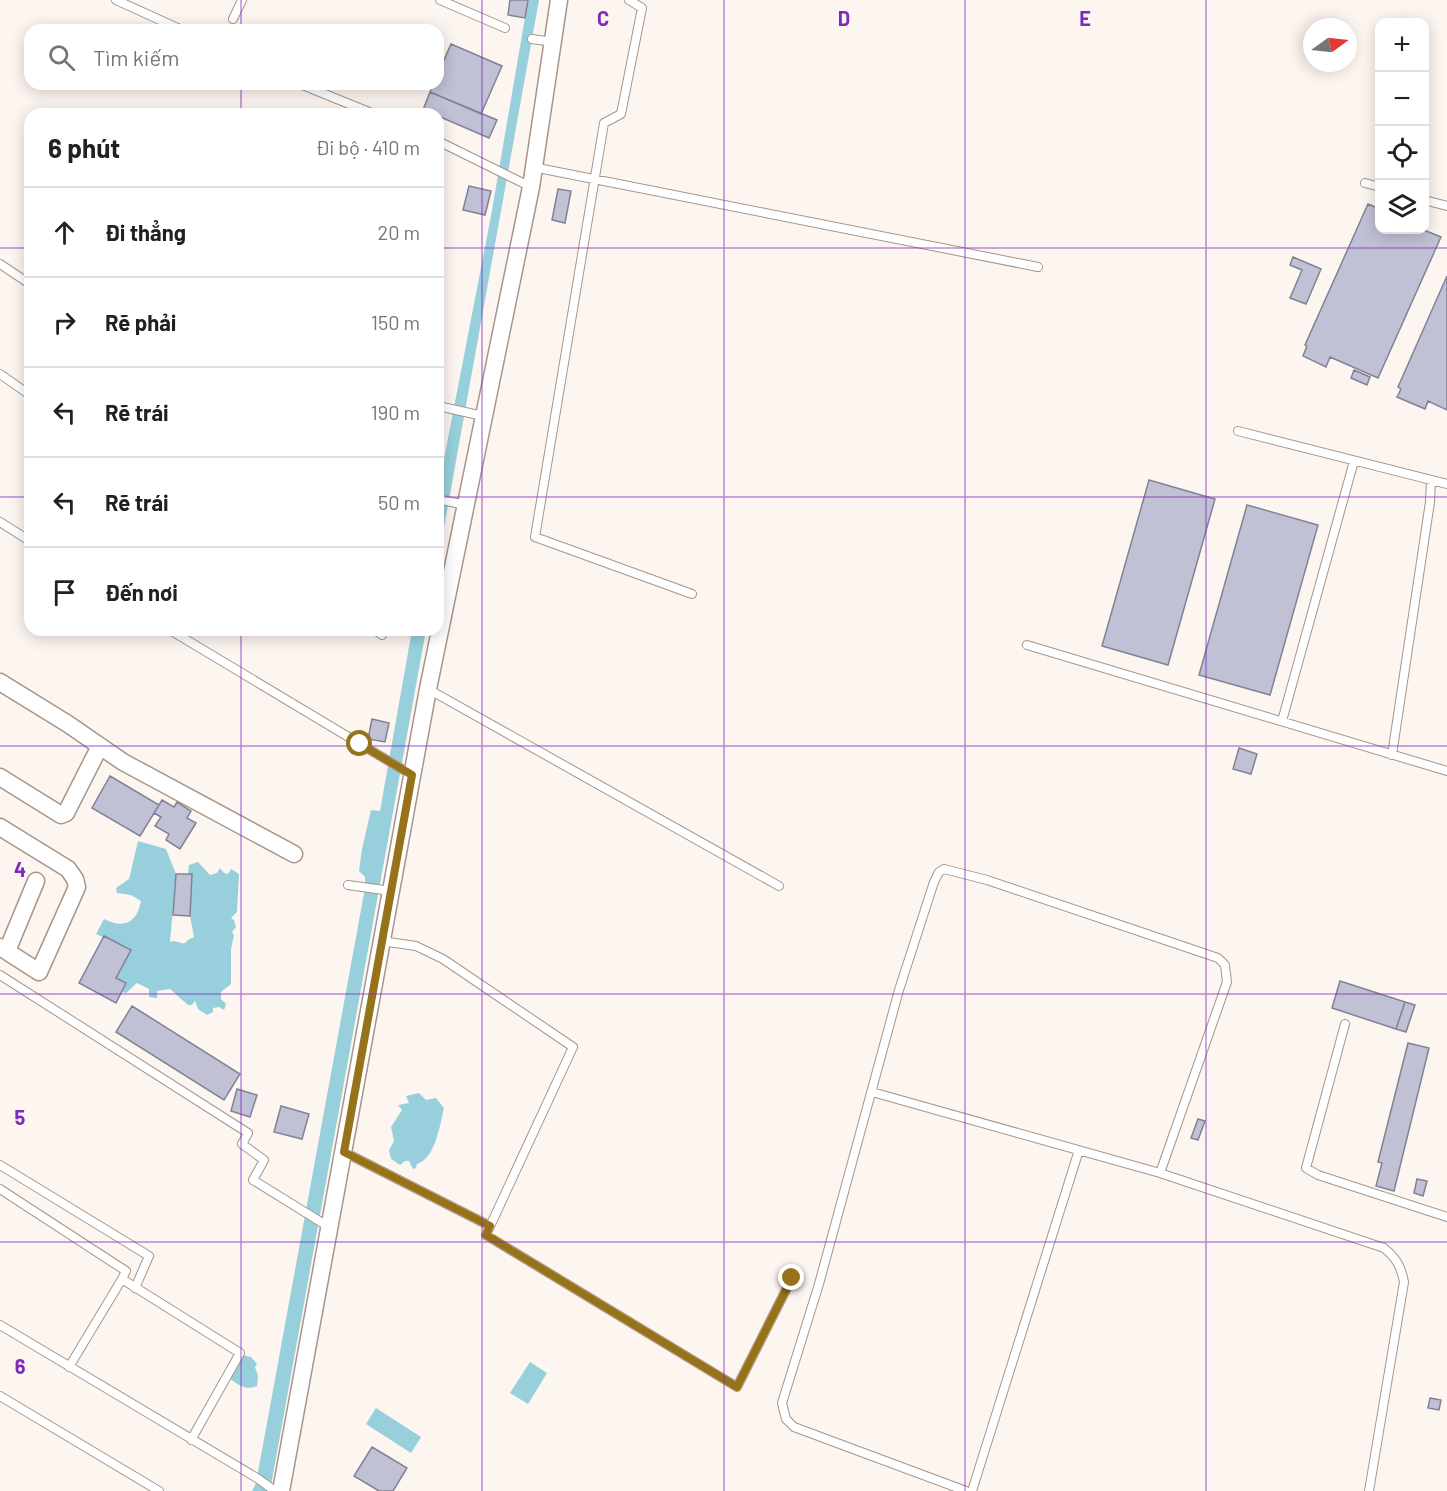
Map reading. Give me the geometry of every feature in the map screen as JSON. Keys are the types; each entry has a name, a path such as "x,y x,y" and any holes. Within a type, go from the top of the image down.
{"street":[{"path":"444,590 457,503 483,416 531,187 559,0"},
{"path":"276,1490 324,1223 344,1152 381,940 385,891 406,771 428,689 437,636"},
{"path":"0,682 68,724 123,762 294,854"},
{"path":"0,777 61,814 66,813 100,746"},
{"path":"0,826 68,868 75,879 76,887 39,972 3,949 36,881"}],"lane":[{"path":"116,0 169,24"},
{"path":"233,19 242,0"},
{"path":"440,0 505,28"},
{"path":"628,0 642,8 621,114 604,123 535,537 692,594"},
{"path":"532,39 553,42"},
{"path":"315,90 359,108"},
{"path":"444,144 531,187"},
{"path":"533,167 1038,267"},
{"path":"1365,183 1375,186"},
{"path":"1429,201 1447,206"},
{"path":"0,264 24,280"},
{"path":"0,374 24,391"},
{"path":"444,407 483,416"},
{"path":"1238,431 1447,484"},
{"path":"1282,721 1354,460"},
{"path":"1392,755 1431,502 1431,480"},
{"path":"444,500 457,503"},
{"path":"0,522 24,538"},
{"path":"180,636 406,771"},
{"path":"1027,645 1447,771"},
{"path":"428,689 779,886"},
{"path":"966,1491 790,1424 784,1414 782,1403 819,1284 899,990 939,872 944,869 987,880 1218,958 1225,965 1227,982 1160,1173"},
{"path":"348,885 385,891"},
{"path":"381,940 416,946 443,959 573,1047 486,1235 737,1387 792,1278"},
{"path":"0,975 248,1133 242,1144 264,1160 254,1180 324,1223"},
{"path":"1345,1024 1306,1168 1318,1175 1447,1217"},
{"path":"872,1092 1160,1173 1384,1248 1396,1258 1402,1269 1404,1282 1369,1491"},
{"path":"972,1491 1079,1150"},
{"path":"344,1152 490,1226"},
{"path":"0,1164 149,1256 135,1288"},
{"path":"0,1189 126,1271 69,1367"},
{"path":"122,1279 240,1353 191,1440"},
{"path":"0,1325 276,1490"},
{"path":"0,1396 159,1491"}],"water":[{"path":"528,0 539,0 444,528 444,459 491,216"},
{"path":"411,636 425,636 270,1491 252,1491 256,1483 365,888 365,877 359,871 362,849 371,810 380,811"},
{"path":"138,841 166,849 176,874 170,942 184,943 194,937 190,916 192,875 188,874 189,865 198,862 210,875 217,873 220,868 224,873 228,874 231,869 239,874 237,912 231,918 236,927 232,932 234,935 231,949 231,984 221,992 221,999 226,1004 224,1010 219,1007 213,1008 213,1012 207,1015 198,1009 195,1001 192,1005 188,1005 170,989 157,991 157,998 149,997 149,989 137,983 126,993 122,992 126,983 116,978 131,950 96,934 104,919 123,924 133,919 139,908 141,901 131,895 117,893 116,888 129,879"},
{"path":"419,1093 426,1100 436,1098 444,1108 432,1149 428,1156 413,1169 409,1161 400,1165 391,1159 389,1150 394,1141 391,1127 402,1110 398,1105 409,1103 406,1096"},
{"path":"243,1355 251,1357 257,1364 255,1367 258,1376 257,1386 246,1388 229,1378"},
{"path":"530,1362 547,1373 528,1404 510,1393"},
{"path":"376,1408 421,1437 411,1453 366,1424"}],"building":[{"path":"510,0 528,0 525,18 508,15"},
{"path":"451,44 502,66 481,114 430,92 431,90 444,90 444,60"},
{"path":"430,92 497,120 489,138 444,119 444,108 424,108"},
{"path":"469,186 491,191 485,215 463,210"},
{"path":"558,189 571,191 565,223 552,220"},
{"path":"1368,204 1375,207 1375,234 1429,234 1429,232 1441,237 1378,378 1330,357 1326,367 1303,356 1307,346 1305,345"},
{"path":"1293,257 1321,269 1306,304 1290,298 1302,270 1290,265"},
{"path":"1447,276 1447,410 1428,401 1425,409 1397,397 1401,389 1398,387"},
{"path":"1354,370 1370,377 1367,385 1351,378"},
{"path":"1149,480 1215,499 1168,665 1102,646"},
{"path":"1247,505 1318,525 1270,695 1199,675"},
{"path":"372,719 389,723 385,742 368,739"},
{"path":"1239,748 1257,754 1251,774 1233,769"},
{"path":"110,776 159,805 140,836 92,808"},
{"path":"162,800 174,807 177,802 191,811 187,818 196,823 180,849 166,840 169,834 155,826 161,817 154,813"},
{"path":"176,874 192,874 190,916 173,915"},
{"path":"104,936 131,950 116,978 126,983 116,1003 79,983"},
{"path":"1340,981 1405,1002 1396,1029 1332,1008"},
{"path":"1405,1002 1415,1005 1406,1032 1396,1029"},
{"path":"132,1006 240,1074 224,1100 116,1032"},
{"path":"1408,1043 1429,1048 1394,1191 1376,1186 1382,1163 1378,1162"},
{"path":"237,1089 257,1095 250,1117 231,1111"},
{"path":"281,1106 309,1114 302,1139 274,1132"},
{"path":"1198,1119 1205,1121 1198,1140 1191,1138"},
{"path":"1417,1179 1427,1181 1423,1196 1414,1193"},
{"path":"1430,1398 1441,1400 1439,1410 1428,1408"},
{"path":"372,1447 407,1468 393,1491 379,1491 354,1476"}],"route":[{"path":"360,744 389,759 412,775 344,1152 490,1226 486,1235 737,1387 792,1278"}]}
